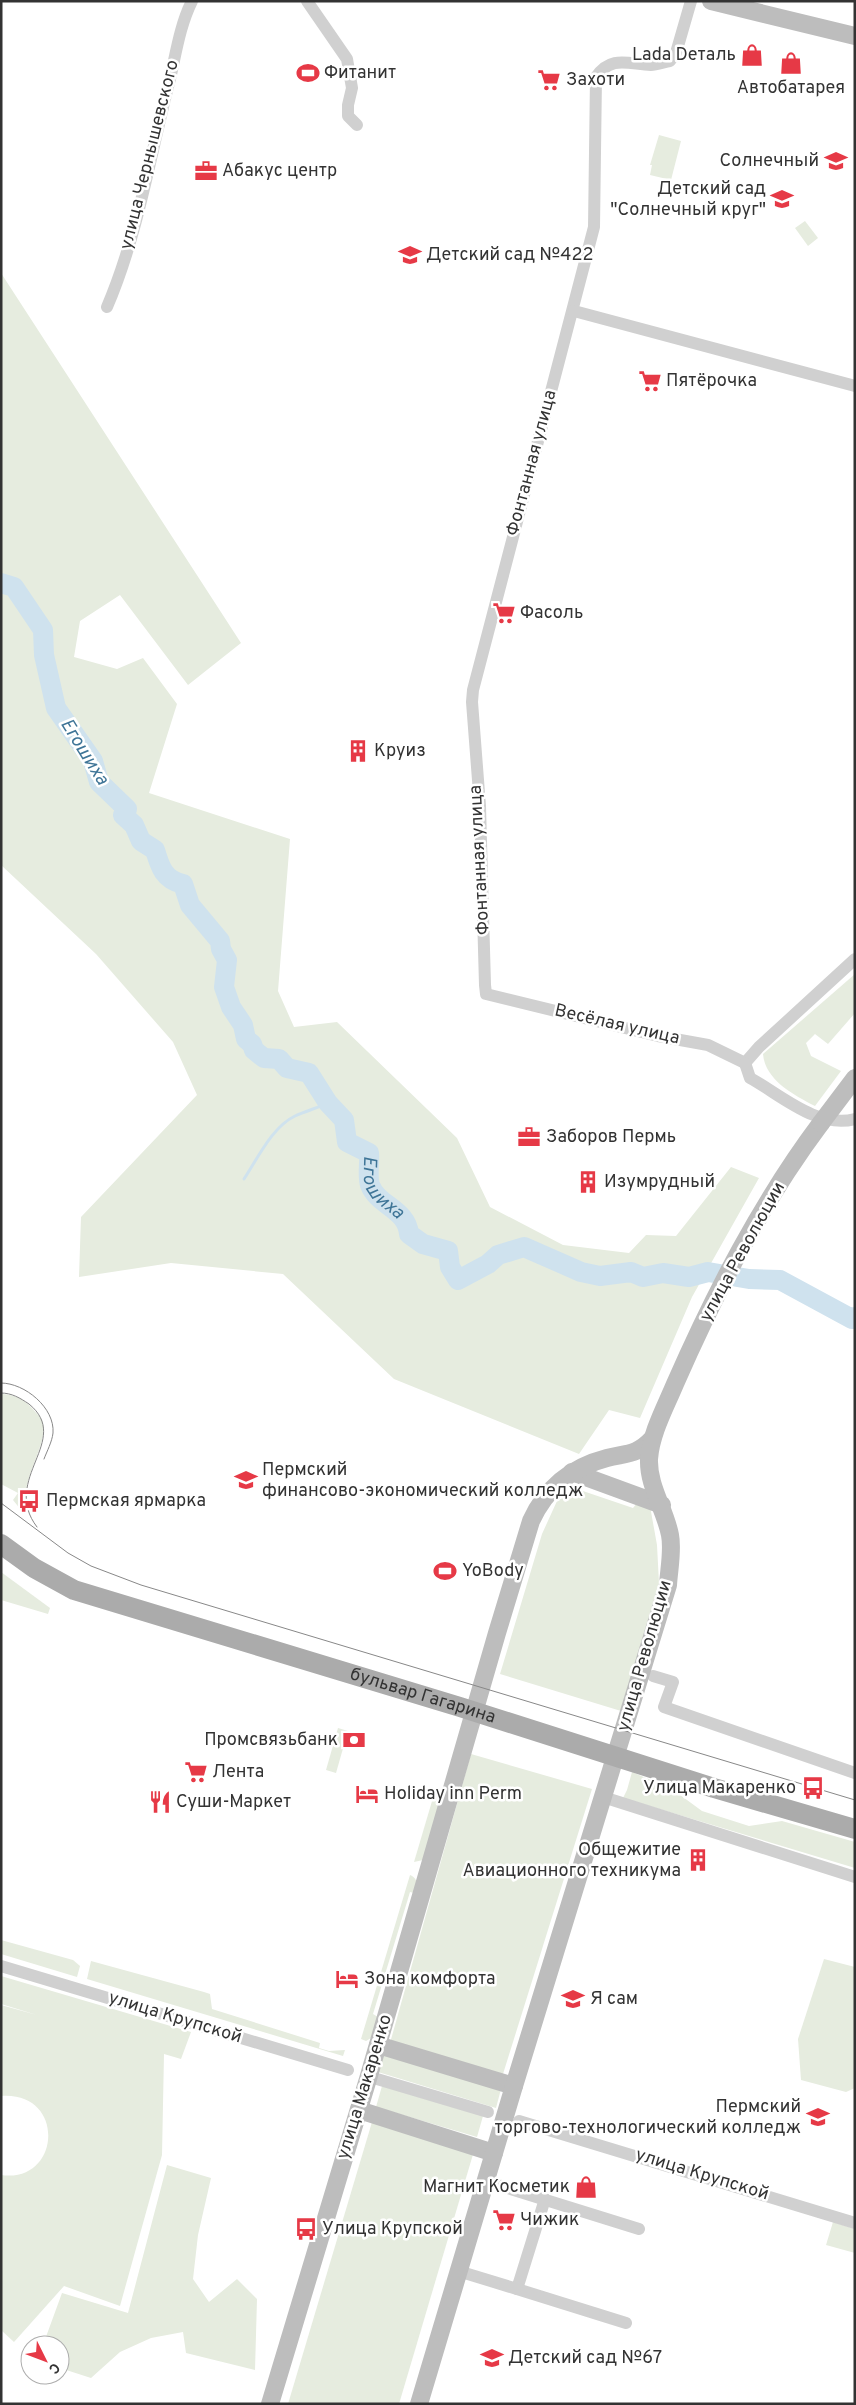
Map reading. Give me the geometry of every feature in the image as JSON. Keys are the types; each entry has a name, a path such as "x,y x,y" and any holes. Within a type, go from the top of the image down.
{"main road":[{"path":"711,1 855,36"},
{"name":"улица Революции","path":"615,1756 668,1585 670,1537 662,1505 650,1476 649,1460 652,1439 688,1354 737,1256 765,1207 805,1145 855,1078"},
{"path":"474,1711 531,1521 538,1505 552,1488 572,1472 588,1464 631,1454 643,1448 652,1439"},
{"path":"572,1472 662,1505"},
{"name":"бульвар Гагарина","path":"1,1544 34,1568 74,1590 855,1829"},
{"name":"улица Макаренко","path":"270,2404 359,2110 474,1711"},
{"path":"419,2404 615,1756"},
{"path":"378,2045 514,2086"},
{"path":"359,2110 494,2153"}],"street":[{"name":"улица Чернышевского","path":"107,308 115,288 139,208 176,51 192,1"},
{"path":"307,1 347,59 352,88 348,116 357,125"},
{"name":"Фонтанная улица","path":"486,994 480,806 472,702 474,684 540,429 574,311 594,228 596,77 612,62 619,61 653,65 670,60 676,53 690,1"},
{"path":"574,311 855,386"},
{"path":"855,959 759,1047 745,1063 750,1078 801,1108 830,1121 844,1122 855,1119"},
{"name":"Весёлая улица","path":"486,994 658,1036 708,1045 745,1063"},
{"path":"653,1676 673,1682 664,1707 855,1773"},
{"path":"603,1797 855,1877"},
{"name":"улица Крупской","path":"1,1966 348,2070"},
{"path":"377,2079 488,2112"},
{"name":"улица Крупской","path":"519,2121 855,2223"},
{"path":"485,2181 639,2229"},
{"path":"517,2289 545,2199"},
{"path":"458,2272 626,2323"}],"shaded area":[{"path":"659,135 681,141 671,180 650,175 652,165 650,165"},
{"path":"805,221 818,238 808,246 795,228"},
{"path":"1,273 241,643 188,685 120,595 80,621 74,657 117,669 143,658 177,704 149,793 290,839 278,991 294,1027 337,1022 457,1138 490,1207 563,1245 629,1253 646,1235 676,1236 731,1167 759,1178 692,1297 640,1418 609,1410 579,1454 394,1379 283,1274 171,1263 79,1277 81,1217 197,1095 173,1042 96,954 1,865"},
{"path":"855,974 855,1013 828,1044 815,1034 806,1043 811,1056 841,1071 815,1106 790,1092 775,1079 769,1072 763,1054"},
{"path":"1,1394 14,1396 25,1402 41,1418 44,1429 27,1486 25,1497 26,1509 21,1510 13,1500 18,1493 1,1484"},
{"path":"577,1489 633,1508 637,1503 650,1506 657,1545 659,1583 621,1711 500,1674 542,1534 557,1501"},
{"path":"1,1572 50,1608 48,1614 1,1600"},
{"path":"338,1728 348,1731 336,1773 326,1770"},
{"path":"471,1754 592,1789 503,2074 390,2043"},
{"path":"632,1772 672,1789 702,1811 749,1826 782,1821 855,1842 855,1868 623,1798"},
{"path":"435,1791 442,1797 423,1860 414,1862"},
{"path":"410,1875 416,1880 416,1887 414,1893 410,1892 373,2014 378,2017 371,2038 366,2041 361,2039"},
{"path":"1,1940 73,1960 80,1966 77,1977 1,1954"},
{"path":"824,1959 855,1967 855,2088 846,2092 801,2080 798,2039"},
{"path":"91,1961 210,1994 212,2009 320,2043 319,2048 329,2051 345,2050 343,2056 87,1979"},
{"path":"1,1976 191,2032 181,2059 164,2054 162,2155 120,2306 64,2286 14,2342 1,2330 1,2175 21,2174 36,2166 45,2153 48,2137 46,2121 37,2108 22,2098 1,2096 1,2005 37,2015 1,2004"},
{"path":"383,2054 501,2089 496,2108 378,2072"},
{"path":"382,2086 483,2116 477,2137 376,2107"},
{"path":"372,2122 474,2151 399,2404 288,2404"},
{"path":"167,2165 211,2178 198,2235 193,2279 209,2302 237,2279 257,2299 255,2370 186,2353 183,2332 151,2338 120,2352 91,2378 70,2371 70,2335 47,2335 62,2293 128,2313"},
{"path":"833,2222 855,2229 855,2253 826,2245"}],"waterway":[{"name":"Егошиха","path":"1,583 14,587 43,630 44,655 56,708 93,761 99,782 127,809 123,815 134,825 141,841 155,850 161,867 167,876 183,884 190,905 220,941 221,949 227,960 224,987 231,1007 243,1025 246,1039 252,1044 254,1050 264,1058 279,1059 287,1068 309,1073 328,1103 344,1120 347,1142 369,1153 369,1181 374,1192 398,1213 407,1226 409,1234 423,1244 448,1251 450,1267 458,1280 488,1264 498,1255 524,1247 581,1272 600,1276 631,1272 643,1277 663,1273 689,1277 708,1272 749,1279 780,1280 852,1319 855,1317"},
{"path":"244,1179 272,1135 279,1128 295,1116 328,1103"}],"tram line":[{"path":"1,1383 20,1387 29,1392 44,1406 49,1415 53,1433 44,1459"},
{"path":"1,1393 12,1395 29,1404 40,1418 44,1432 26,1493 28,1509 37,1527"},
{"path":"1,1503 68,1553 91,1566 141,1585 855,1800"}],"place":[{"name":"Lada Dеталь","path":"752,55"},
{"name":"Автобатарея","path":"791,63"},
{"name":"Фитанит","path":"308,73"},
{"name":"Захоти","path":"549,80"},
{"name":"Солнечный","path":"836,161"},
{"name":"Абакус центр","path":"206,171"},
{"name":"Детский сад \"Солнечный круг\"","path":"782,199"},
{"name":"Детский сад №422","path":"410,255"},
{"name":"Пятёрочка","path":"650,381"},
{"name":"Фасоль","path":"504,613"},
{"name":"Круиз","path":"358,751"},
{"name":"Заборов Пермь","path":"529,1137"},
{"name":"Изумрудный","path":"588,1182"},
{"name":"Пермский финансово-экономический колледж","path":"246,1480"},
{"name":"Пермская ярмарка","path":"29,1501"},
{"name":"YoBody","path":"445,1571"},
{"name":"Промсвязьбанк","path":"354,1740"},
{"name":"Лента","path":"196,1772"},
{"name":"Улица Макаренко","path":"813,1788"},
{"name":"Holiday inn Perm","path":"367,1794"},
{"name":"Суши-Маркет","path":"160,1802"},
{"name":"Общежитие Авиационного техникума","path":"698,1860"},
{"name":"Зона комфорта","path":"347,1979"},
{"name":"Я сам","path":"573,1999"},
{"name":"Пермский торгово-технологический колледж","path":"818,2117"},
{"name":"Магнит Косметик","path":"586,2187"},
{"name":"Чижик","path":"504,2220"},
{"name":"Улица Крупской","path":"306,2229"},
{"name":"Детский сад №67","path":"492,2358"}]}
